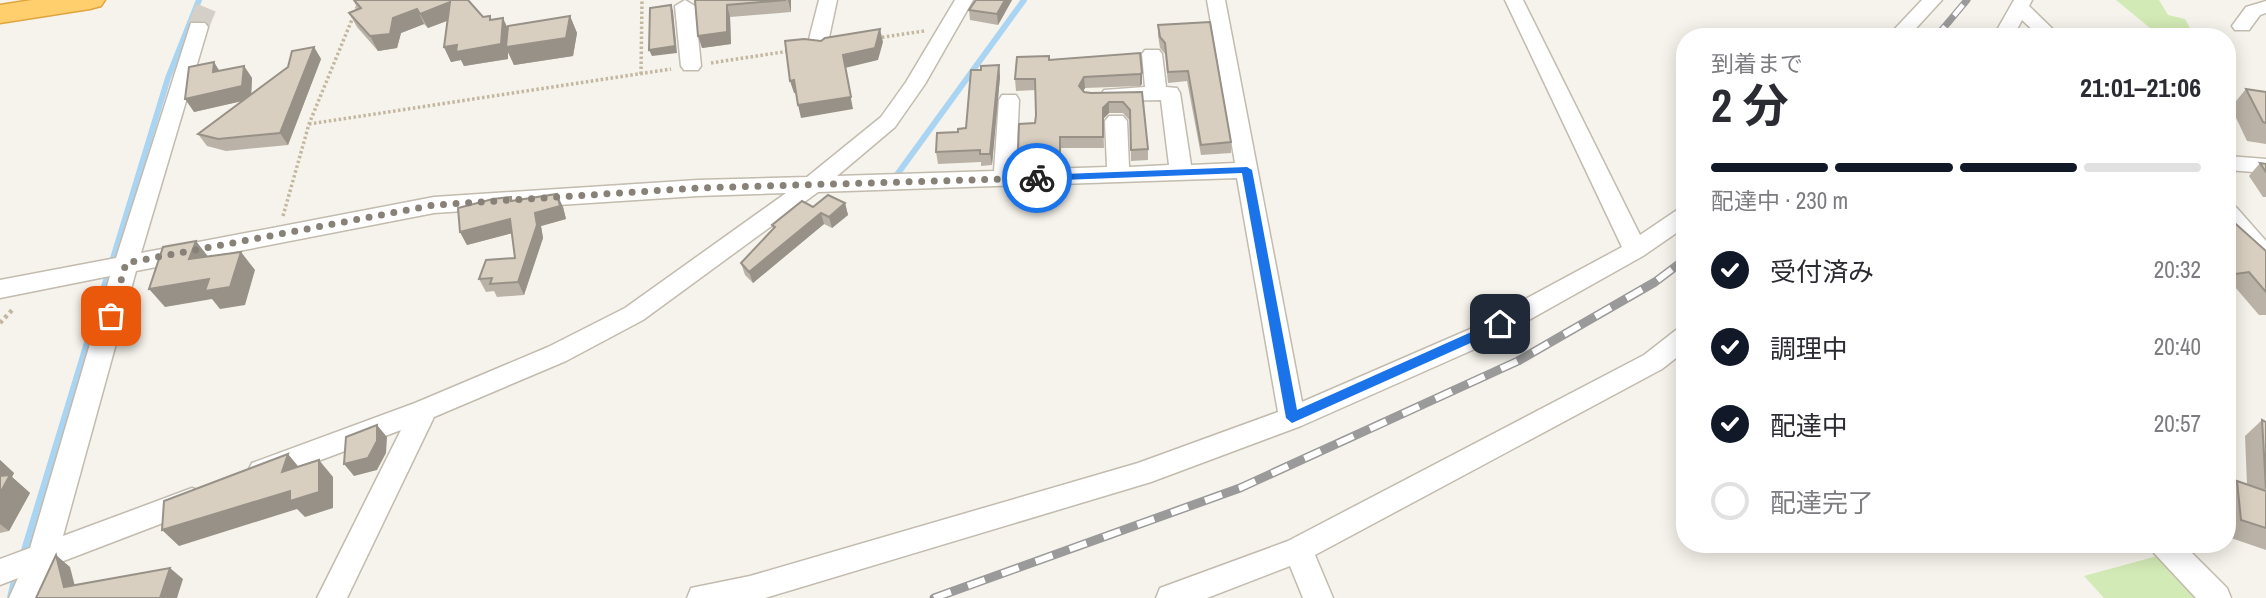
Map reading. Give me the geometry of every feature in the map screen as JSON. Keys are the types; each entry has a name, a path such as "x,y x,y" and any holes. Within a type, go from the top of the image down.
{"highway":[{"path":"0,14 90,0"}],"street":[{"path":"817,47 828,0"},
{"path":"241,480 330,443 424,410 557,354 635,314 812,185 888,122 915,84 964,0"},
{"path":"1216,0 1292,418"},
{"path":"1514,0 1635,250"},
{"path":"1906,28 1933,0"},
{"path":"2008,28 2021,3 2043,28"},
{"path":"685,6 691,66"},
{"path":"2242,26 2253,11 2266,7"},
{"path":"24,598 43,556 126,263 198,27"},
{"path":"1152,54 1156,94"},
{"path":"1092,96 1170,93 1181,173"},
{"path":"1005,179 1009,100"},
{"path":"1116,121 1118,175"},
{"path":"2236,164 2266,166"},
{"path":"0,289 434,205 698,188 1247,170"},
{"path":"702,598 751,589 1141,474 1292,418 1477,337 1635,250 1676,222"},
{"path":"2236,222 2266,256"},
{"path":"1171,598 1298,551 1653,362 1676,344"},
{"path":"332,598 424,410"},
{"path":"0,572 215,490"},
{"path":"1298,551 1318,598"},
{"path":"2173,553 2216,598"}],"path":[{"path":"277,235 309,124 360,0"},
{"path":"641,74 642,0"},
{"path":"347,29 360,24"},
{"path":"870,39 948,27"},
{"path":"309,124 817,47"}],"green space":[{"path":"2116,0 2159,0 2168,15 2185,19 2190,28 2150,28"},
{"path":"2161,555 2207,598 2104,598 2084,576"}],"building":[{"path":"354,0 468,0 483,17 490,16 490,20 503,18 501,44 456,52 457,45 444,47 450,2 420,14 417,9 393,18 390,34 370,36 349,13 361,8"},
{"path":"695,0 786,0 727,5 727,32 698,36"},
{"path":"976,0 1005,0 997,14 969,10"},
{"path":"671,5 675,46 649,50 650,8"},
{"path":"570,16 566,38 506,47 508,26"},
{"path":"1210,22 1231,142 1201,145 1188,71 1168,72 1165,43 1160,37 1158,25"},
{"path":"880,29 875,48 843,55 851,97 798,105 794,80 790,81 785,41 821,41 825,38"},
{"path":"314,47 280,133 218,139 198,134 288,67 292,51"},
{"path":"1140,53 1142,73 1084,77 1079,86 1084,92 1091,93 1142,92 1148,149 1131,150 1130,110 1123,102 1109,102 1103,108 1103,137 1060,137 1060,155 1025,156 1025,153 1018,153 1019,124 1035,123 1036,115 1035,79 1015,79 1017,57 1049,56 1049,60"},
{"path":"214,62 213,72 244,66 242,86 185,99 189,67"},
{"path":"999,65 990,154 980,154 980,150 936,152 937,133 958,132 958,129 966,128 971,70 981,70 981,66"},
{"path":"2246,89 2266,92 2266,123 2263,122"},
{"path":"557,194 560,206 535,213 537,225 518,282 490,284 492,278 479,279 486,260 515,258 510,219 460,232 458,208 493,199 511,197 511,201"},
{"path":"828,195 845,203 829,217 821,213 749,272 741,263 775,227 772,225 802,201 813,207"},
{"path":"2236,224 2266,251 2266,292 2249,272 2236,274"},
{"path":"196,241 189,259 241,252 230,287 205,291 209,279 149,289 163,247"},
{"path":"2262,420 2266,422 2266,489"},
{"path":"377,425 377,441 368,458 344,464 346,437"},
{"path":"288,454 282,472 319,460 319,492 290,501 290,491 162,530 164,501"},
{"path":"10,475 0,493 0,476"},
{"path":"2237,481 2266,491 2266,528 2241,520"},
{"path":"56,555 64,587 170,568 160,598 36,598"}],"waterway":[{"path":"111,265 168,78 199,0"},
{"path":"891,177 896,176 1024,0"},
{"path":"23,557 112,264"},
{"path":"11,598 17,571"}],"tunnel":[{"path":"198,27 209,0"}],"railway":[{"path":"1944,28 1967,0"},
{"path":"934,598 1240,488 1518,361 1655,282 1676,266"}],"way so far":[{"path":"111,316 126,263 434,205 698,188 1037,178"}],"route":[{"path":"1037,178 1247,170 1292,418 1477,337 1500,324"}]}
